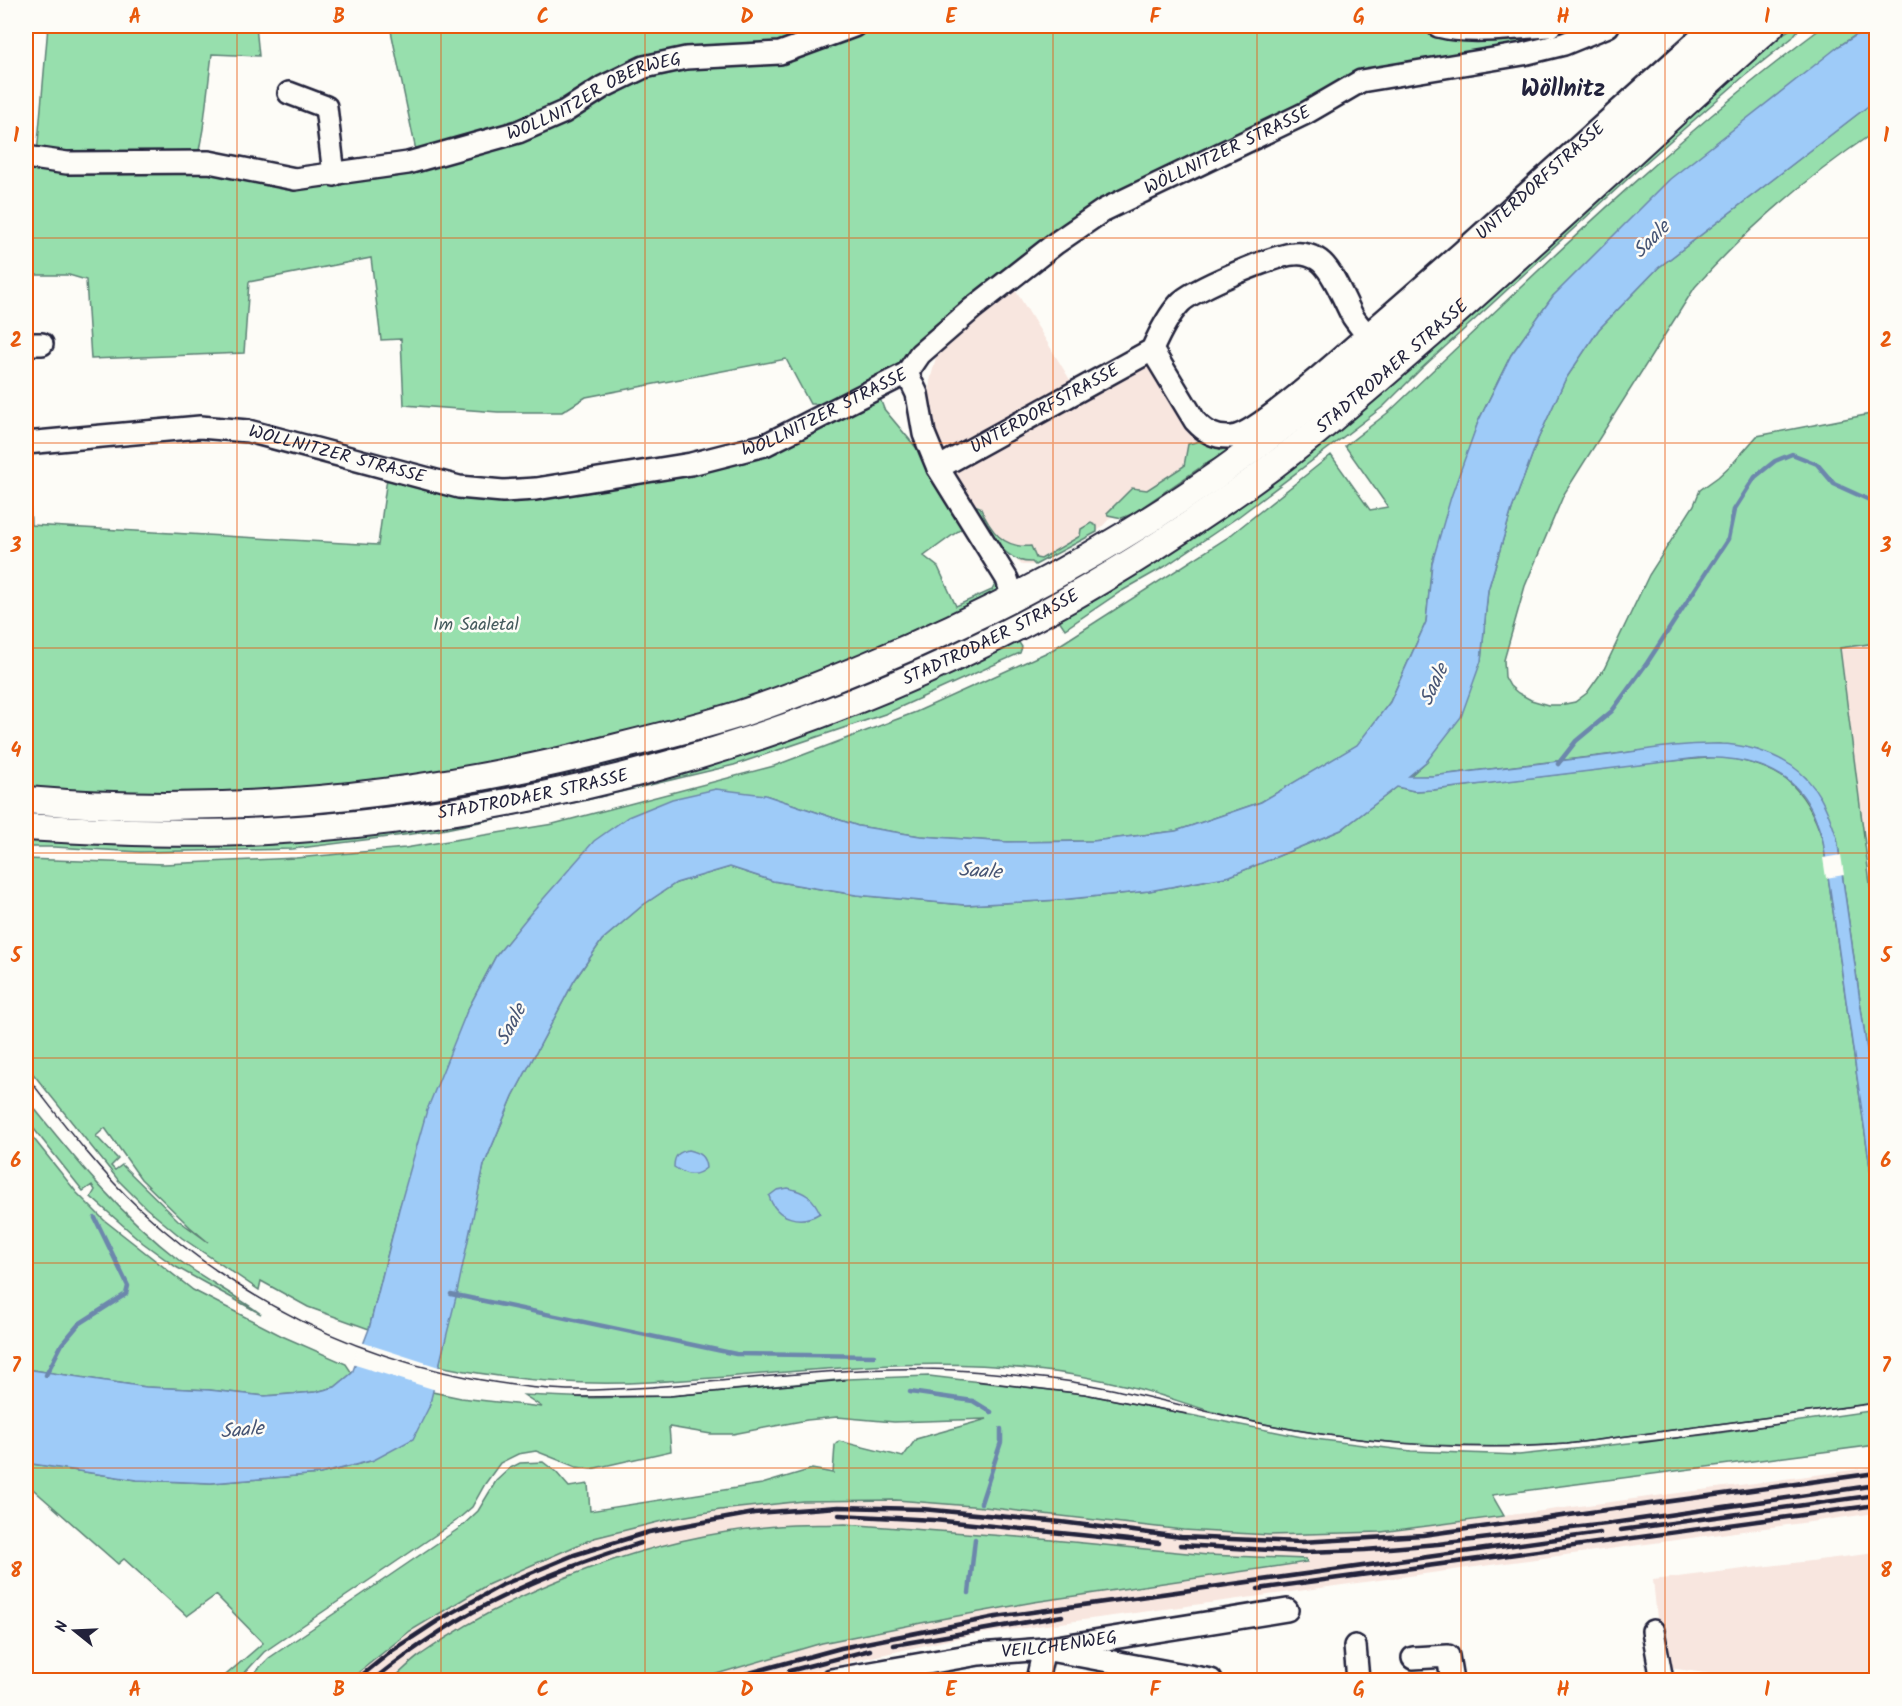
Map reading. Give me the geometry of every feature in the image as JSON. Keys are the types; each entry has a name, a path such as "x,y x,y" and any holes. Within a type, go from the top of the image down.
{"main road":[{"name":"STADTRODAER STRASSE","path":"26,801 99,806 189,806 258,804 411,790 560,762 741,714 821,685 908,649 1013,598 1127,535 1232,464 1294,417 1461,275 1736,26"},
{"name":"STADTRODAER STRASSE","path":"26,827 153,833 267,831 348,825 444,813 521,800 672,764 784,728 928,670 1022,625 1106,578 1247,485 1349,405 1496,277 1771,26"},
{"path":"1013,598 1022,625"}],"street":[{"name":"WÖLLNITZER OBERWEG","path":"26,158 67,163 209,162 295,179 334,175 408,163 518,132 564,112 603,87 644,67 686,58 780,53 854,26"},
{"path":"1438,26 1472,30 1550,26"},
{"name":"WÖLLNITZER STRASSE","path":"26,442 200,428 248,430 449,484 503,491 536,489 691,464 765,445 907,373 920,354 972,308 1056,243 1104,210 1306,113 1361,81 1413,74 1544,49 1564,44 1608,26"},
{"name":"UNTERDORFSTRASSE","path":"938,468 1152,350 1199,425 1212,434 1233,437 1243,434 1276,411 1367,335 1713,26"},
{"path":"289,93 326,107 334,175"},
{"path":"1152,350 1161,331 1181,301 1219,281 1274,258 1293,254 1318,259 1326,267 1355,320 1367,335"},
{"path":"907,373 917,394 924,434 938,468 1007,579 1013,598"},
{"name":"VEILCHENWEG","path":"840,1680 979,1654 1044,1649 1287,1610"},
{"path":"1653,1631 1662,1680"},
{"path":"1355,1646 1358,1680"},
{"path":"1037,1680 1044,1649 1199,1680"},
{"path":"1413,1658 1448,1656 1452,1680"}],"shaded area":[{"path":"1011,283 1075,388 944,453 939,450 932,439 928,405 930,381 936,357 942,344"},
{"path":"1145,365 1151,367 1220,442 1220,456 1132,514 1122,518 1111,517 1097,532 1035,565 1022,565 994,539 951,474 953,468"},
{"path":"1876,643 1876,931 1840,647"},
{"path":"1876,1467 1876,1513 971,1635 845,1663 782,1680 696,1680 822,1643 941,1619 1034,1602 1307,1562 1306,1559 1208,1555 1031,1538 845,1524 776,1526 720,1533 672,1543 583,1570 542,1587 422,1654 388,1680 349,1680 410,1631 487,1585 594,1538 670,1519 720,1510 803,1501 896,1500 984,1507 1183,1530 1269,1535 1381,1532"},
{"path":"1876,1553 1876,1680 1753,1680 1670,1668 1658,1628 1653,1580"}],"green space":[{"path":"48,26 256,26 259,56 212,54 196,167 230,171 419,165 390,26 845,26 780,56 864,26 1377,26 1412,32 1414,26 1597,26 1563,40 1361,73 1184,163 877,381 837,400 810,404 786,359 586,397 562,412 498,412 404,405 401,339 381,340 371,258 249,282 244,353 91,359 86,280 69,275 26,275 26,163 36,166"},
{"path":"1795,26 1801,26 1792,38 1742,78 1645,163 1421,369 1384,406 1238,517 1065,629 1059,620 1060,614 1103,591 1769,43"},
{"path":"1824,26 1869,26 1839,46 1553,296 1511,355 1478,422 1432,563 1426,622 1390,702 1358,745 1261,802 1176,831 1093,841 1008,842 920,836 858,826 765,795 539,904 496,956 467,1011 399,1209 369,1329 308,1307 261,1281 259,1290 182,1238 146,1208 119,1181 26,1065 26,859 164,864 296,858 405,848 553,824 774,766 916,712 1052,650 1227,538 1331,455 1370,510 1388,507 1345,446 1390,411 1548,261 1656,163 1767,70","holes":["105,1128 141,1179 190,1227 208,1242 178,1220 122,1165 115,1170 111,1166 118,1159 96,1136"]},
{"path":"1876,100 1876,131 1781,203 1736,244 1695,287 1564,494 1525,586 1504,660 1505,677 1518,693 1548,705 1575,702 1587,693 1604,669 1649,575 1694,505 1700,490 1734,462 1757,436 1876,413 1876,643 1840,648 1876,931 1876,1114 1837,838 1806,778 1791,766 1757,750 1719,744 1409,777 1427,761 1481,661 1488,590 1512,509 1538,439 1565,380 1599,329 1658,268"},
{"name":"Im Saaletal","path":"879,396 884,409 919,451 931,475 965,526 924,556 938,567 956,606 992,590 997,581 996,590 990,598 885,651 686,724 487,767 267,791 161,797 26,788 26,451 28,451 31,525 378,545 387,478 433,492 488,500 690,469"},
{"path":"1204,440 1221,450 1243,441 1132,514 1122,518 1108,515 1107,513 1132,488 1147,490 1184,466 1188,444"},
{"path":"974,505 980,507 988,523 999,536 1013,544 1031,546 1036,558 1041,559 1080,536 1081,529 1091,523 1097,526 1097,532 1035,565 1032,562 1013,558 1005,552 990,536 972,510"},
{"path":"996,620 902,665 880,679 810,708 643,760 478,797 336,815 185,822 26,817 26,810 514,779"},
{"path":"1009,640 1018,641 1022,647 1020,653 885,714 734,765 587,800 436,831 292,849 140,852 26,847 26,834 73,837 590,792"},
{"path":"1719,757 1758,765 1787,780 1808,805 1823,841 1876,1209 1876,1403 1567,1444 1443,1445 1359,1439 1277,1427 1223,1415 1106,1381 1048,1371 989,1366 892,1365 650,1382 597,1383 517,1378 439,1366 484,1165 513,1096 574,981 602,940 643,905 676,883 730,867 773,881 856,895 965,905 1059,900 1149,891 1230,876 1341,830 1397,787 1414,791 1433,790 1659,762"},
{"path":"26,1098 117,1205 137,1224 180,1261 261,1314 176,1267 143,1243 91,1197 95,1190 92,1185 83,1191 26,1119"},
{"path":"26,1129 77,1193 104,1220 193,1290 282,1336 346,1364 352,1373 335,1387 316,1392 265,1396 146,1387 26,1369"},
{"path":"929,1376 1084,1394 1307,1438 1411,1451 1519,1455 1712,1434 1876,1410 1876,1445 1492,1495 1504,1516 1381,1532 1269,1535 1183,1530 984,1507 896,1500 803,1501 720,1510 670,1519 594,1538 487,1585 410,1631 349,1680 247,1680 269,1658 461,1527 478,1511 496,1481 510,1468 520,1463 543,1462 556,1472 569,1487 588,1484 590,1511 762,1484 812,1469 833,1473 835,1445 839,1441 903,1457 916,1439 987,1419 894,1422 837,1417 807,1420 733,1434 711,1434 669,1427 671,1451 591,1469 576,1467 536,1451 518,1454 500,1463 472,1507 456,1521 264,1652 238,1680 220,1680 263,1643 216,1595 187,1616 124,1559 118,1564 26,1483 26,1463 137,1480 211,1483 320,1474 374,1460 429,1407 432,1392 461,1398 542,1407 524,1395 593,1398 670,1396 847,1379"},
{"path":"845,1524 1031,1538 1208,1555 1306,1559 1307,1562 1034,1602 941,1619 822,1643 696,1680 391,1680 418,1657 502,1606 546,1586 638,1552 732,1531 785,1525"}],"water":[{"name":"Saale","path":"1871,26 1876,26 1876,100 1658,268 1599,329 1565,380 1538,439 1512,509 1488,590 1481,661 1461,717 1427,761 1409,776 1432,776 1704,744 1737,745 1756,750 1784,761 1801,773 1820,798 1837,838 1876,1114 1876,1209 1823,841 1812,811 1798,789 1773,771 1759,765 1729,759 1698,758 1433,790 1414,791 1397,787 1341,830 1230,876 1149,891 1059,900 965,905 856,895 773,881 730,867 676,883 643,905 602,940 574,981 513,1096 484,1165 456,1297 429,1407 413,1439 374,1460 320,1474 211,1483 137,1480 26,1463 26,1369 146,1387 265,1396 316,1392 335,1387 352,1373 369,1329 427,1110 467,1011 496,956 530,914 594,841 628,817 672,799 716,789 765,795 858,826 920,836 1008,842 1093,841 1176,831 1261,802 1357,745 1390,702 1426,622 1432,563 1451,497 1478,422 1511,355 1553,296 1670,179 1839,46"},
{"path":"688,1150 701,1156 706,1168 698,1173 690,1174 674,1167 677,1155"},
{"path":"788,1188 808,1196 820,1213 805,1219 783,1215 772,1204 769,1196 777,1190"}],"pier":[{"path":"1841,855 1844,875 1826,878 1823,858"},
{"path":"361,1342 442,1368 436,1390 352,1364"}],"waterway":[{"path":"1558,764 1576,741 1612,711 1647,663 1728,539 1734,510 1755,477 1775,461 1792,454 1817,464 1834,484 1876,503"},
{"path":"46,1375 62,1344 79,1324 126,1294 128,1286 95,1218"},
{"path":"451,1294 736,1354 874,1356"},
{"path":"910,1392 973,1401 991,1412"},
{"path":"981,1503 1001,1442 1001,1429"},
{"path":"969,1593 975,1539"}],"tram line":[{"path":"26,1075 109,1178 139,1208 214,1269 295,1318 338,1338 383,1355 488,1381 526,1387 575,1390 669,1386 849,1371 964,1370 1084,1384 1236,1418 1317,1433 1400,1443 1484,1447 1567,1444 1876,1403"},
{"path":"575,1397 670,1396 845,1380"},
{"path":"976,1381 1084,1394 1187,1414"},
{"path":"1639,1443 1787,1423"}],"railway":[{"path":"356,1680 393,1650 439,1620 502,1585 574,1555 649,1532 754,1513 838,1507 922,1509 1061,1522 1181,1537 1301,1542 1423,1535 1876,1473"},
{"path":"1180,1545 1305,1552 1438,1544 1606,1524 1876,1485"},
{"path":"1621,1530 1876,1495"},
{"path":"1258,1589 1876,1505"},
{"path":"839,1515 934,1520 1159,1543"},
{"path":"723,1680 841,1648 996,1617 1600,1533"},
{"path":"373,1680 404,1656 469,1614 554,1574 641,1543"},
{"path":"894,1645 1062,1616"},
{"path":"789,1671 870,1650"}],"district":[{"name":"Wöllnitz","path":"1563,89"}]}
